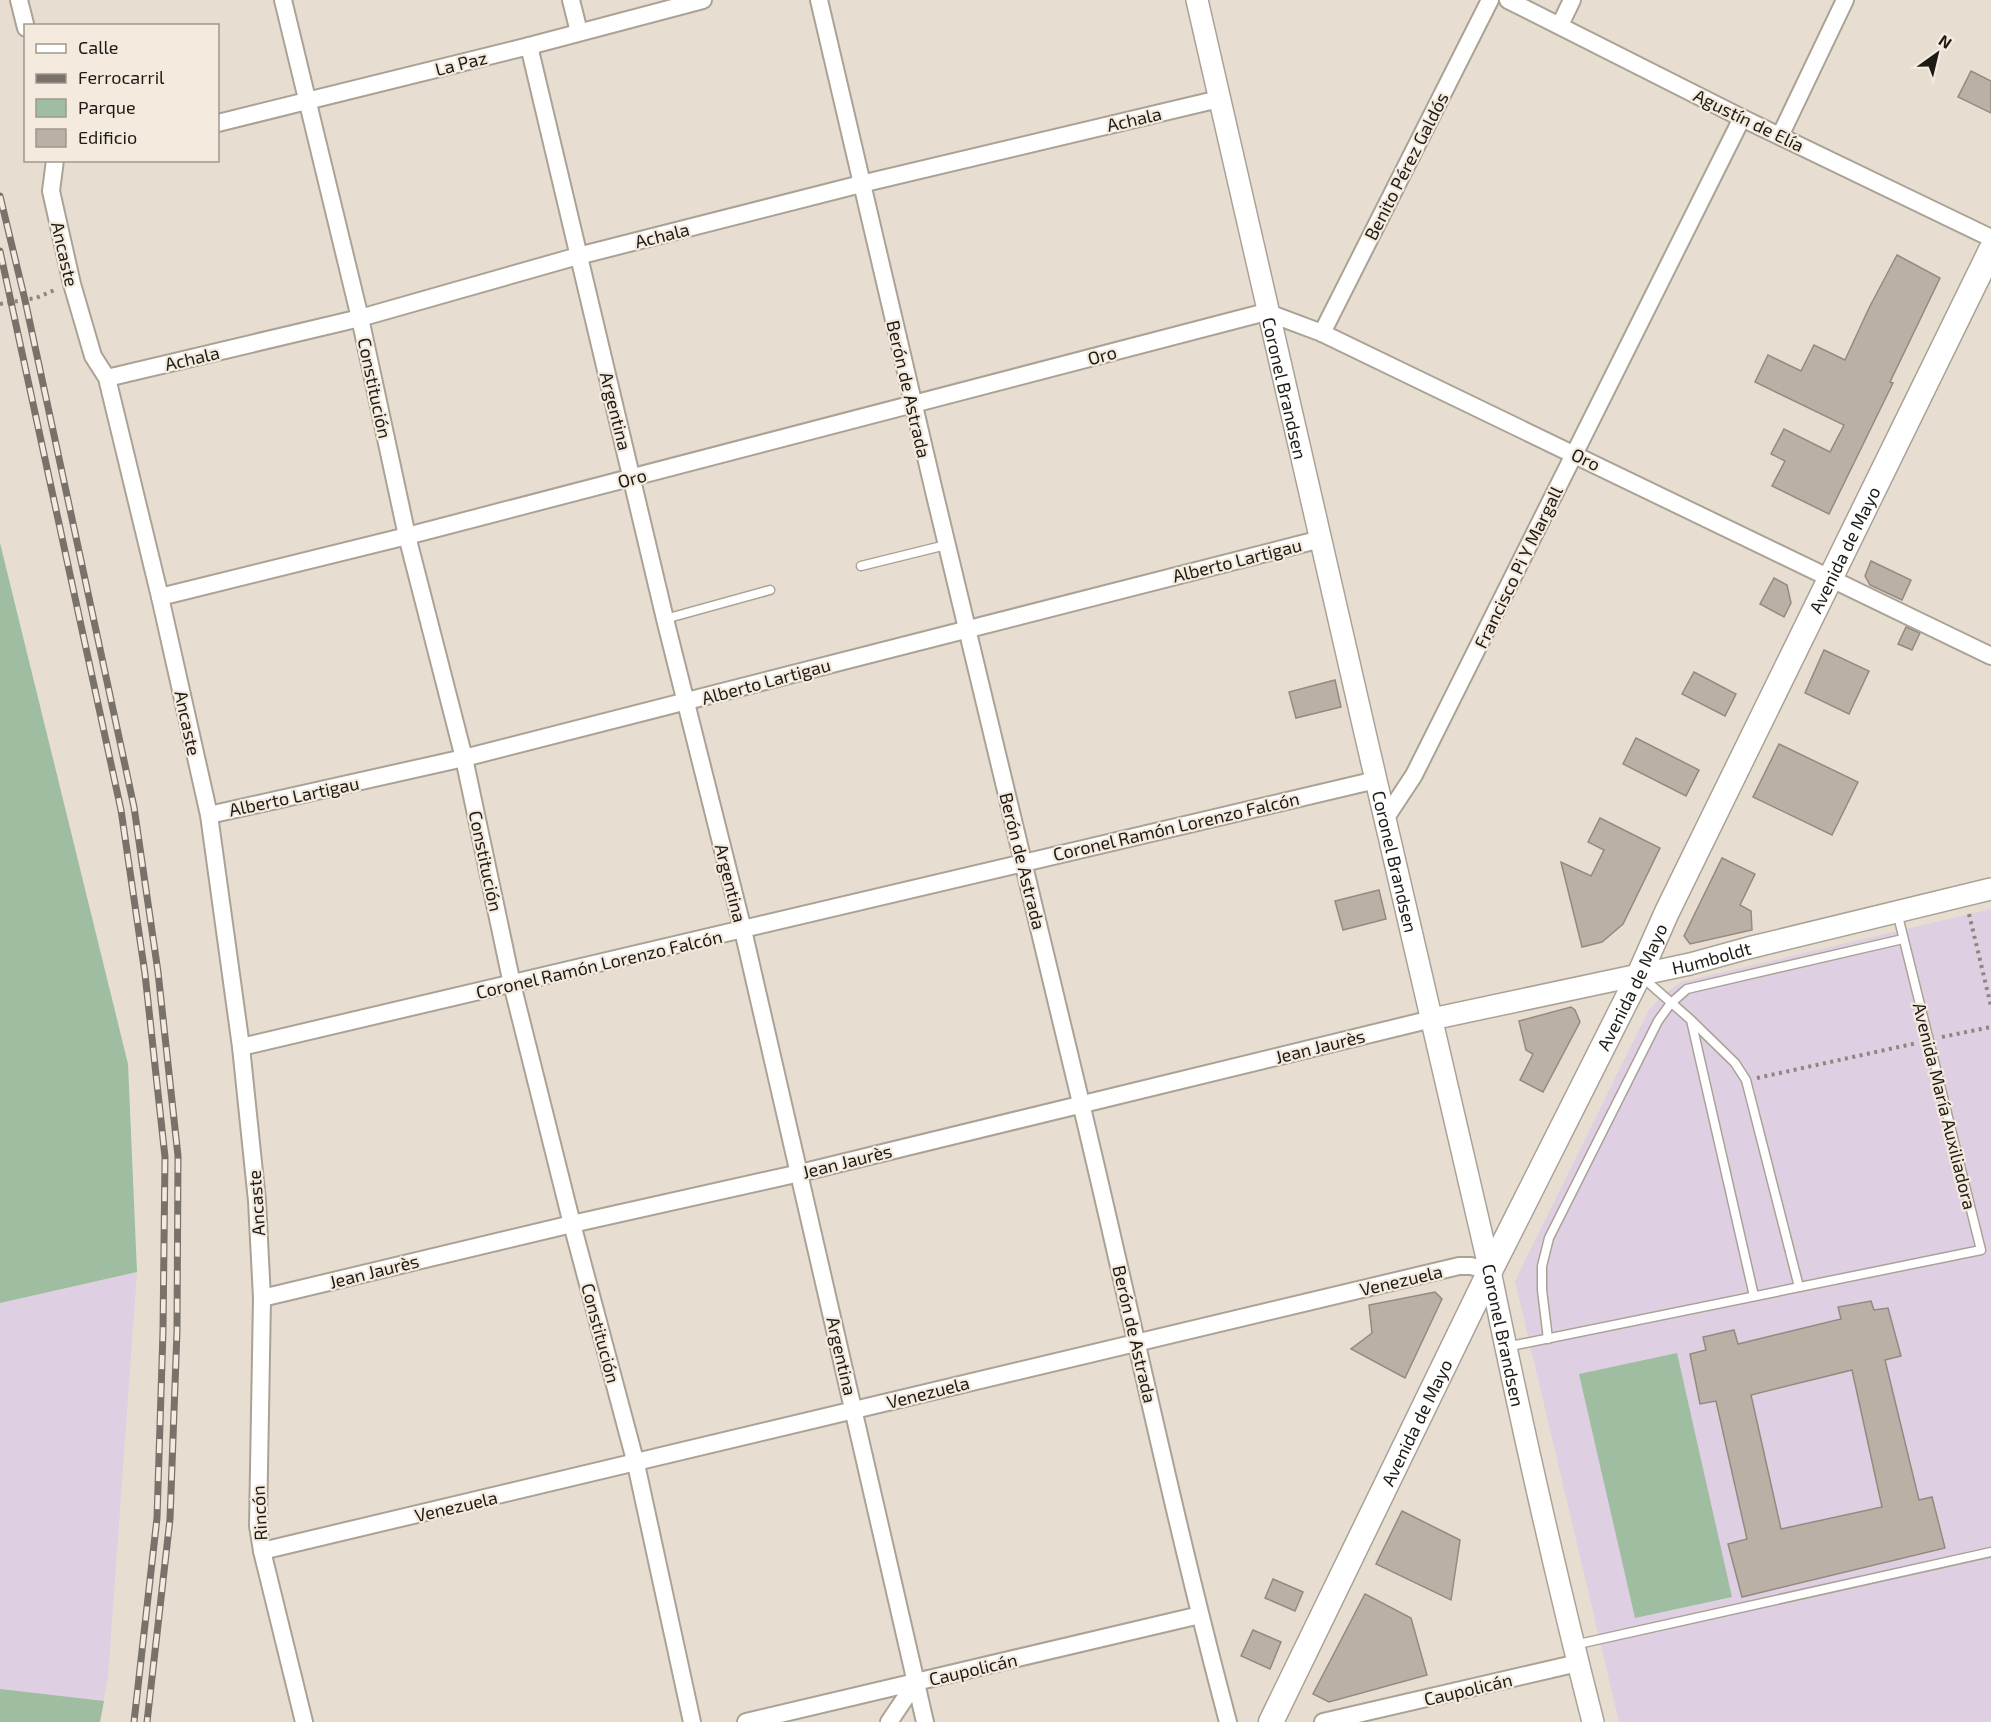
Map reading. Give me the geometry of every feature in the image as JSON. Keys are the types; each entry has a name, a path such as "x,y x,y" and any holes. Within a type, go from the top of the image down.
{"main road":[{"name":"Avenida de Mayo","path":"1271,1722 1490,1271 1639,975 1667,912 1991,250"}],"street":[{"path":"19,0 25,24"},
{"name":"Constitución","path":"283,0 360,318 407,536 464,758 513,984 572,1224 636,1464 692,1722"},
{"path":"571,0 579,32"},
{"name":"La Paz","path":"219,123 529,46 703,0"},
{"name":"Berón de Astrada","path":"819,0 912,404 1081,1104 1200,1615 1228,1722"},
{"name":"Coronel Brandsen","path":"1197,0 1266,312 1321,538 1490,1271 1505,1347 1593,1722"},
{"name":"Benito Pérez Galdós","path":"1322,333 1490,0"},
{"name":"Agustín de Elía","path":"1508,0 1742,118 1991,238"},
{"path":"1560,25 1572,0"},
{"path":"1780,136 1845,0"},
{"name":"Argentina","path":"529,46 685,703 743,930 925,1722"},
{"name":"Achala","path":"107,378 360,318 578,256 861,184 1219,99"},
{"name":"Francisco Pi Y Margall","path":"1385,819 1414,775 1742,118"},
{"name":"Ancaste","path":"59,162 51,191 72,284 93,356 107,378 160,597 209,815 241,1047 257,1201 261,1298"},
{"name":"Oro","path":"160,597 407,536 1266,312 1322,333 1991,656"},
{"name":"Alberto Lartigau","path":"209,815 464,758 685,703 1321,538"},
{"name":"Coronel Ramón Lorenzo Falcón","path":"241,1047 1376,780"},
{"name":"Humboldt","path":"1432,1019 1639,975 1991,889"},
{"name":"Jean Jaurès","path":"261,1298 572,1224 800,1173 1432,1019"},
{"name":"Venezuela","path":"262,1551 636,1464 1137,1341 1459,1266 1471,1266 1490,1271"},
{"name":"Rincón","path":"261,1298 256,1514 262,1551 304,1722"},
{"name":"Caupolicán","path":"746,1722 1200,1615"},
{"name":"Caupolicán","path":"1323,1722 1576,1654"},
{"path":"889,1722 916,1682"}],"lane":[{"path":"861,566 946,545"},
{"path":"665,619 770,590"},
{"name":"Avenida María Auxiliadora","path":"1505,1347 1981,1250 1897,912"},
{"path":"1548,1339 1542,1266 1549,1238 1658,1021 1671,1003 1687,989 1903,939"},
{"path":"1639,975 1691,1020 1736,1064 1746,1080 1799,1287"},
{"path":"1691,1020 1754,1296"},
{"path":"1576,1654 1991,1552"}],"path":[{"path":"0,304 36,298 72,284"},
{"path":"1964,896 1991,1006"},
{"path":"1746,1080 1991,1027"}],"shaded area":[{"path":"1991,909 1991,1722 1619,1722 1515,1281 1649,1010 1663,995 1681,982"},
{"path":"137,1272 108,1677 100,1722 0,1722 0,1303"}],"green space":[{"path":"0,543 128,1064 137,1272 0,1303"},
{"path":"1677,1353 1732,1597 1635,1618 1579,1374"},
{"path":"0,1689 104,1701 100,1722 0,1722"}],"building":[{"path":"1971,71 1991,81 1991,113 1958,97"},
{"path":"1897,255 1940,278 1890,382 1893,383 1829,514 1772,486 1785,461 1771,454 1784,429 1830,452 1844,425 1755,382 1768,355 1801,371 1814,345 1845,360"},
{"path":"1871,561 1911,580 1902,600 1870,585 1865,576"},
{"path":"1774,578 1787,585 1791,603 1784,617 1760,604"},
{"path":"1906,627 1920,633 1912,650 1898,644"},
{"path":"1824,650 1869,671 1849,714 1805,693"},
{"path":"1694,672 1736,694 1725,716 1682,694"},
{"path":"1335,680 1341,707 1296,718 1289,692"},
{"path":"1636,738 1699,770 1686,796 1623,764"},
{"path":"1779,744 1858,782 1832,835 1753,797"},
{"path":"1600,818 1660,848 1623,924 1602,942 1582,947 1561,862 1591,876 1604,850 1588,842"},
{"path":"1722,858 1755,874 1740,905 1751,911 1752,930 1690,944 1684,936"},
{"path":"1379,890 1386,919 1343,930 1335,901"},
{"path":"1571,1007 1575,1010 1580,1022 1543,1092 1520,1080 1533,1054 1526,1050 1519,1021"},
{"path":"1435,1292 1442,1299 1405,1378 1351,1349 1372,1333 1369,1305"},
{"path":"1871,1301 1874,1310 1888,1308 1901,1356 1885,1360 1919,1500 1932,1497 1945,1548 1742,1597 1728,1544 1747,1539 1716,1401 1700,1404 1690,1354 1706,1350 1703,1337 1734,1330 1738,1344 1841,1319 1838,1307","holes":["1852,1370 1882,1507 1781,1529 1751,1395"]},
{"path":"1402,1511 1460,1540 1451,1600 1376,1564"},
{"path":"1273,1579 1303,1592 1295,1611 1265,1598"},
{"path":"1365,1594 1411,1618 1427,1675 1329,1702 1313,1694"},
{"path":"1253,1630 1281,1642 1270,1669 1241,1656"}],"railway":[{"path":"0,196 25,300 134,807 158,972 178,1156 177,1331 170,1519 147,1722"},
{"path":"0,251 121,810 145,974 165,1157 163,1331 157,1518 134,1722"}]}
